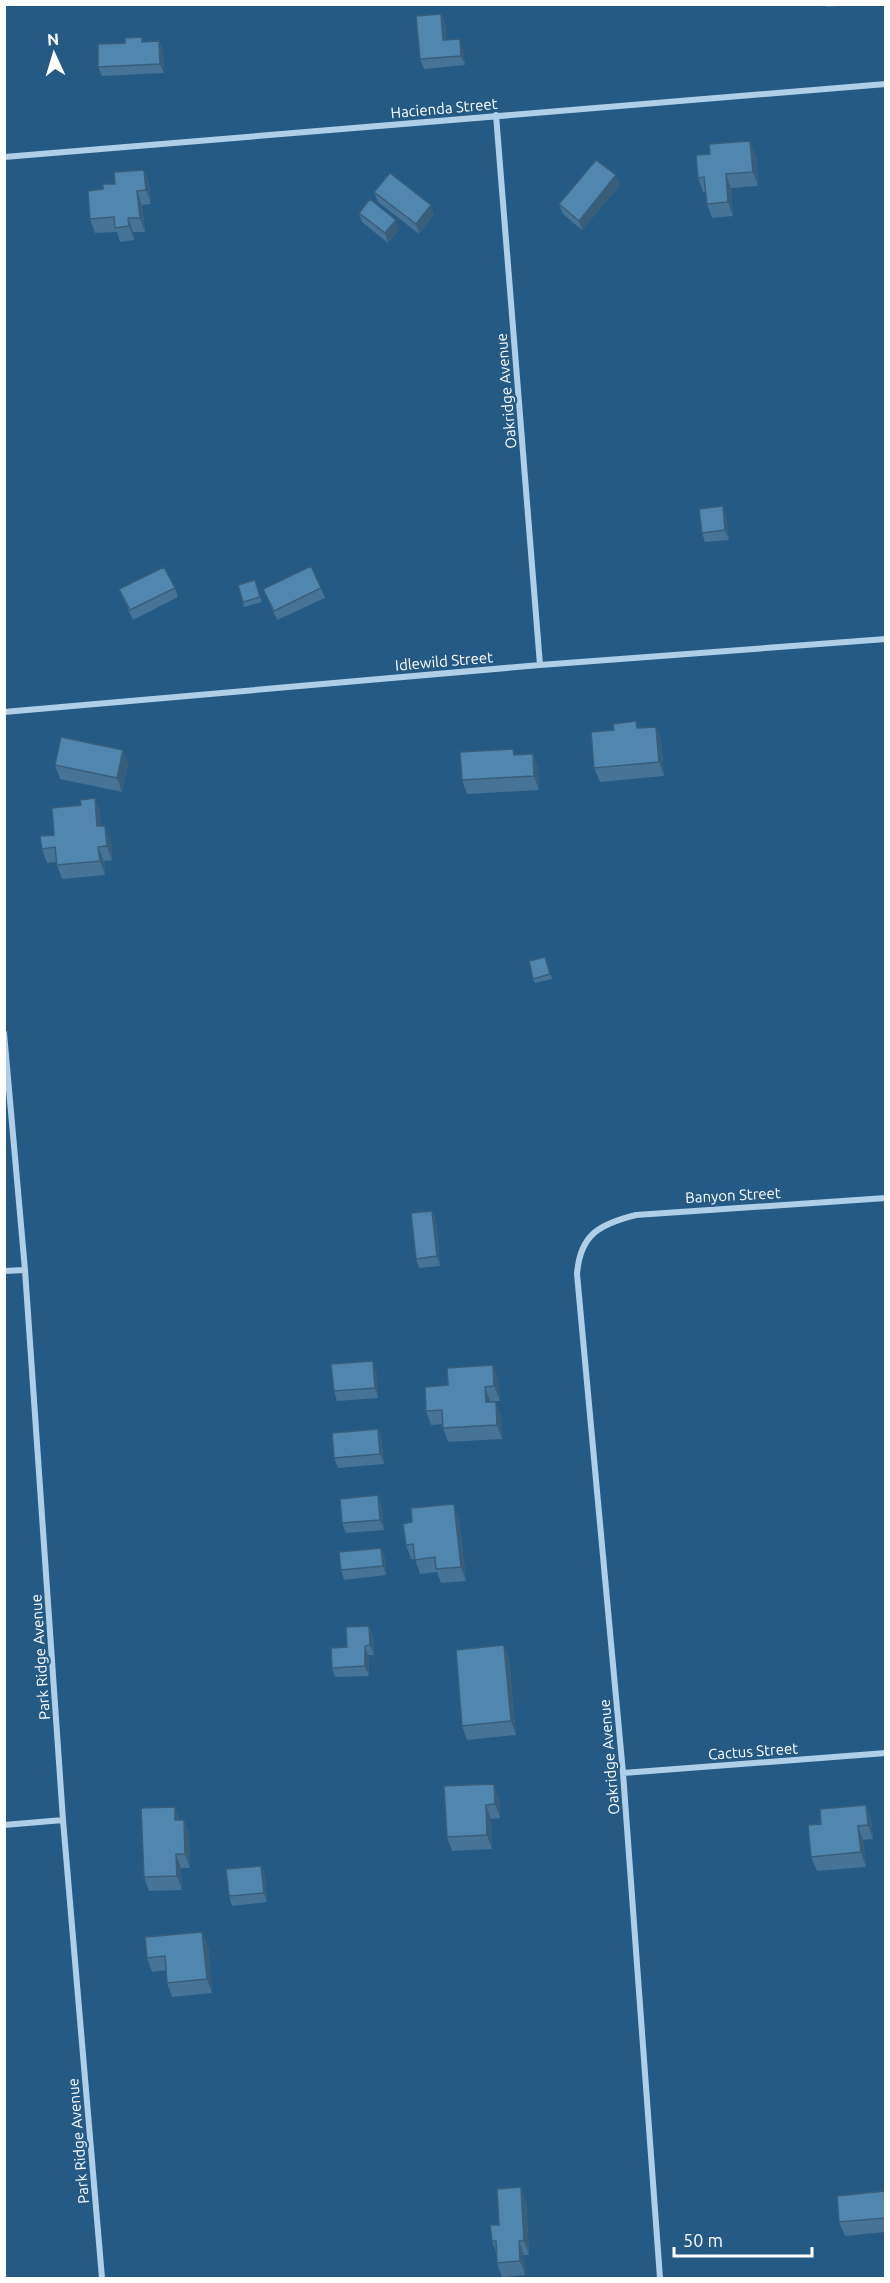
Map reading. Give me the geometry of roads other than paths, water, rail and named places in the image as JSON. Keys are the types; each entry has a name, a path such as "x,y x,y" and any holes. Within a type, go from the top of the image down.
{"street":[{"name":"Hacienda Street","path":"4,157 885,84"},
{"name":"Oakridge Avenue","path":"496,115 540,664"},
{"name":"Idlewild Street","path":"4,712 540,664 885,639"},
{"name":"Park Ridge Avenue","path":"4,1033 25,1270 63,1820 102,2278"},
{"name":"Banyon Street","path":"589,1237 610,1222 636,1215 885,1198"},
{"name":"Oakridge Avenue","path":"589,1237 578,1257 577,1275 623,1773 660,2278"},
{"path":"4,1271 25,1270"},
{"name":"Cactus Street","path":"623,1773 885,1753"},
{"path":"4,1824 63,1820"}]}
